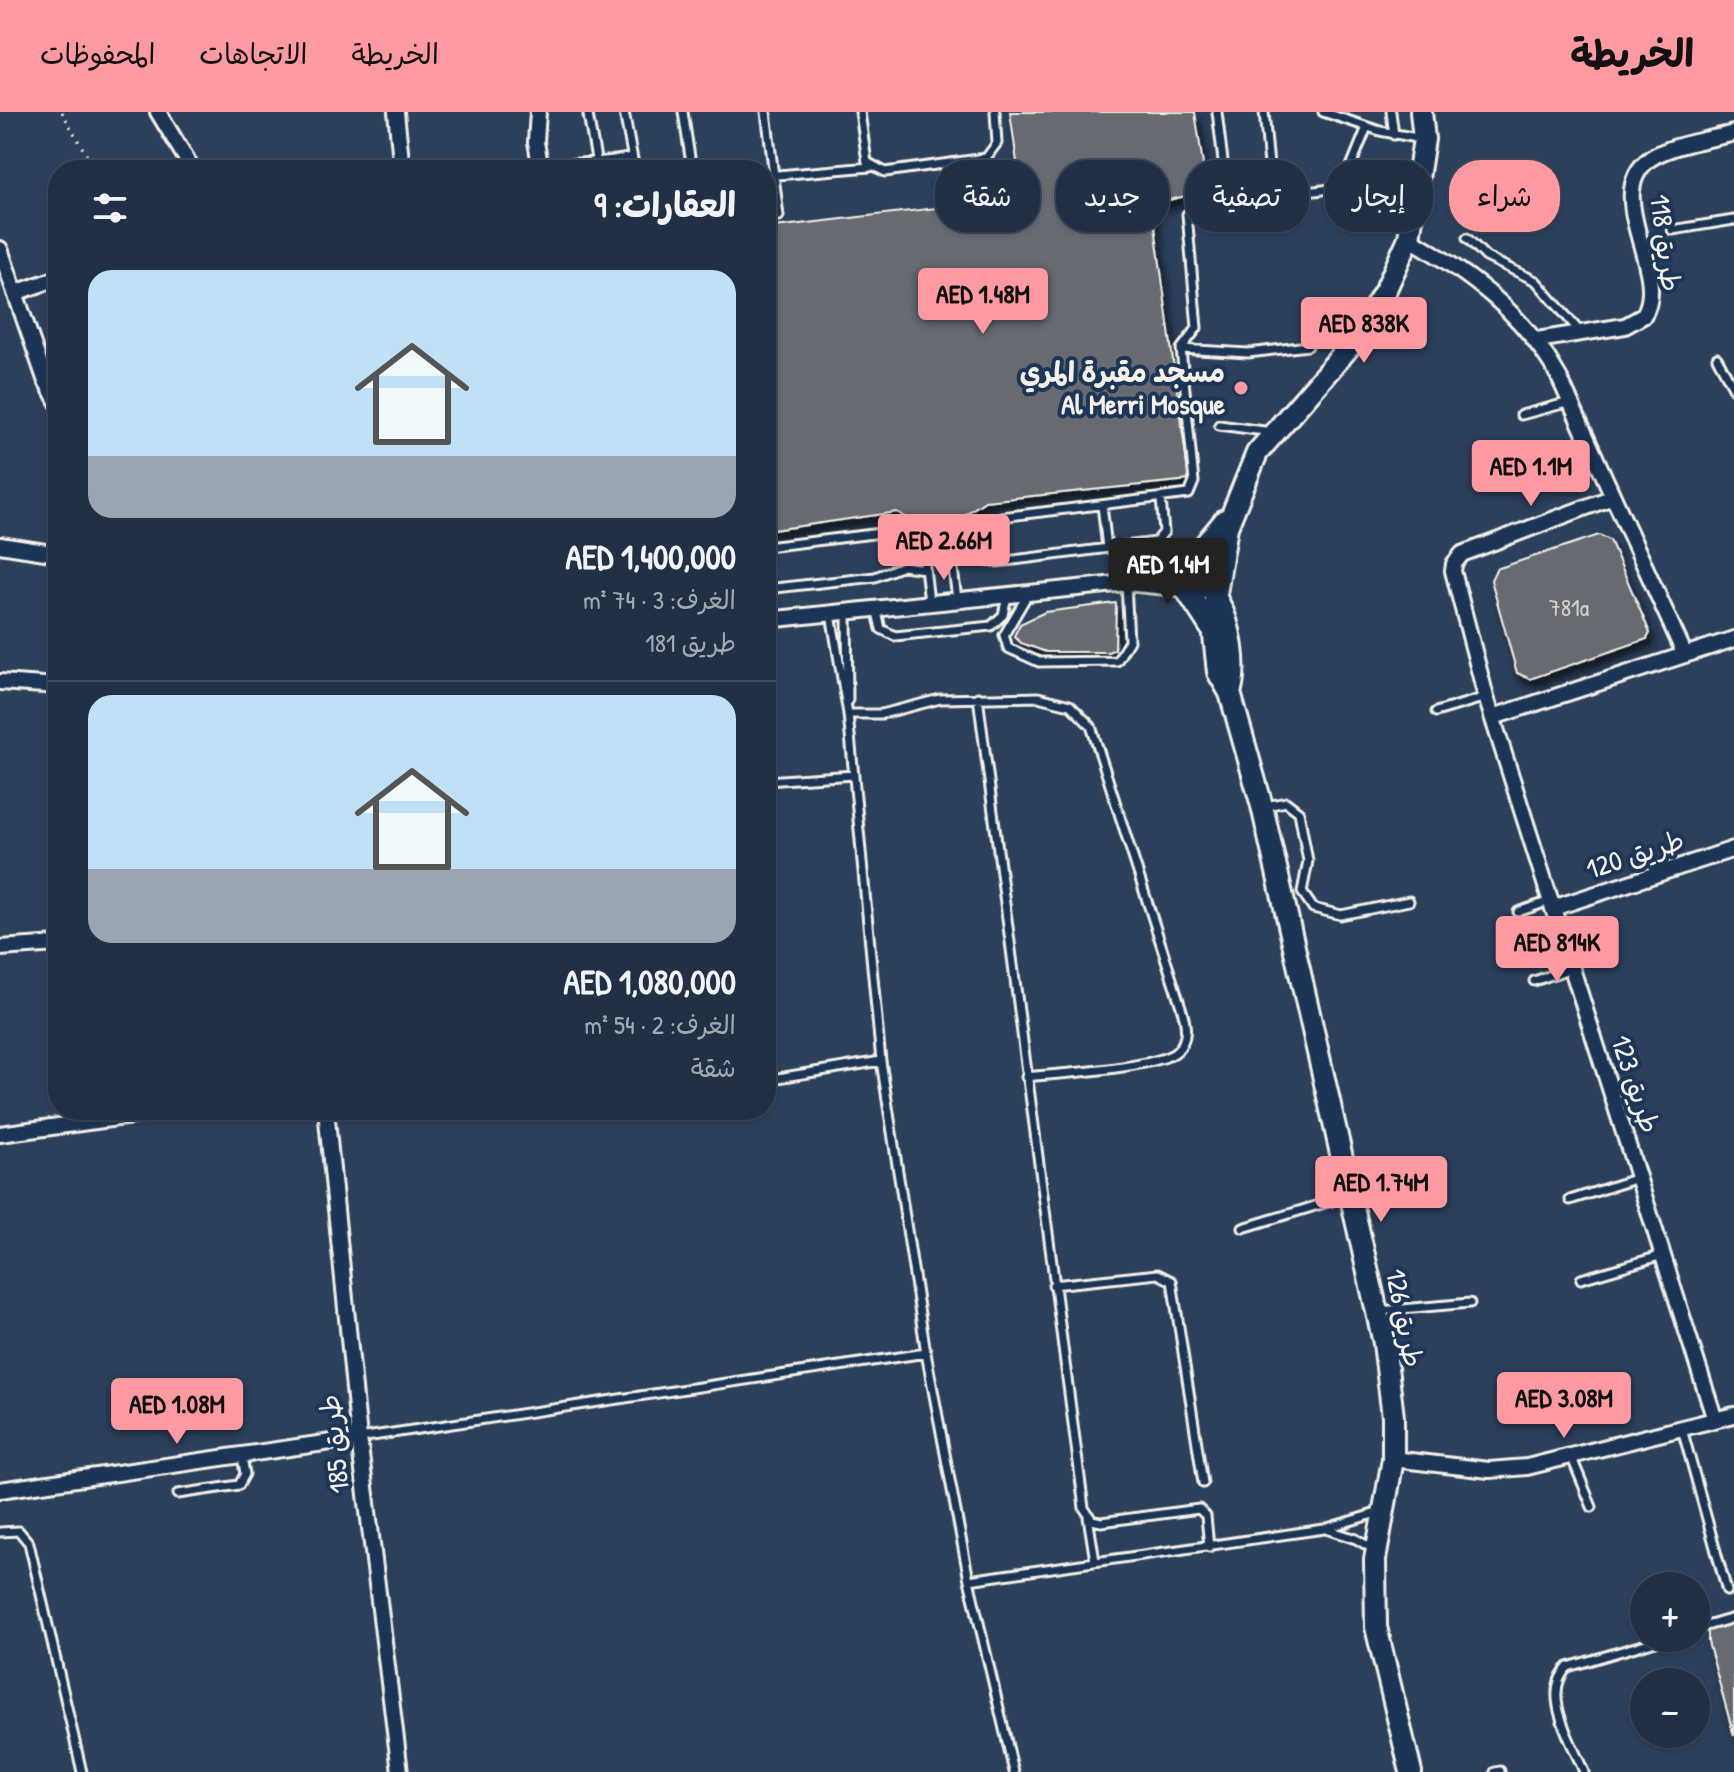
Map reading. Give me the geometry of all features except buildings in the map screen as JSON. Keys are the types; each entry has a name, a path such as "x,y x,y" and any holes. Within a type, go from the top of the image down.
{"street":[{"path":"158,112 187,160"},
{"path":"396,112 401,160"},
{"path":"538,112 536,142 539,160"},
{"name":"طريق 126","path":"1411,1772 1376,1627 1376,1551 1393,1459 1393,1417 1377,1311 1262,806 1230,693 1218,672 1212,611 1232,510 1257,453 1356,339 1386,289 1409,238 1424,139 1421,112"},
{"name":"طريق 118","path":"1537,340 1632,324 1643,316 1650,304 1632,201 1633,185 1640,170 1659,154 1734,133"},
{"path":"1409,238 1492,293 1537,340 1570,402 1685,655"},
{"path":"0,249 48,385"},
{"path":"15,293 48,281"},
{"name":"طريق 123","path":"1613,497 1462,554 1454,564 1455,582 1486,697 1715,1420"},
{"path":"776,619 1126,583 1165,575 1206,545 1232,510"},
{"path":"0,545 48,552"},
{"path":"1165,575 1217,590"},
{"path":"1126,583 1217,590"},
{"path":"1185,588 1212,631"},
{"name":"طريق 126","path":"1217,590 1226,618 1232,658 1230,693"},
{"path":"1493,717 1734,639"},
{"path":"0,682 48,685"},
{"name":"طريق 120","path":"1551,904 1734,849"},
{"path":"0,948 48,945"},
{"path":"0,1134 103,1120"},
{"name":"طريق 185","path":"327,1120 359,1438 400,1772"},
{"path":"1393,1459 1489,1470 1572,1458 1734,1415"},
{"path":"0,1490 359,1438"}],"lane":[{"path":"624,112 633,160"},
{"path":"683,112 690,160"},
{"path":"766,112 769,160"},
{"path":"860,112 865,157 870,167"},
{"path":"776,175 870,167 885,172 986,158 997,143 995,112"},
{"path":"1217,112 1223,160"},
{"path":"1264,112 1269,160"},
{"path":"1323,112 1394,135 1424,139"},
{"path":"1391,112 1394,135"},
{"path":"588,115 595,160"},
{"path":"1309,192 1338,188 1345,181 1367,127"},
{"path":"622,160 632,157"},
{"path":"776,203 779,216"},
{"path":"1672,230 1734,220"},
{"path":"776,546 881,533 922,541 949,538 1001,517 1186,496 1194,486 1181,349 1197,328 1189,232"},
{"path":"1467,238 1478,252 1536,281 1581,333"},
{"path":"1181,349 1236,354 1308,346"},
{"path":"1717,358 1734,389"},
{"path":"1521,415 1570,402"},
{"path":"1219,425 1273,432"},
{"path":"953,564 965,559 998,562 1159,540 1164,528 1161,499"},
{"path":"1102,505 1107,548"},
{"path":"949,538 957,599"},
{"path":"922,541 929,602"},
{"path":"776,588 875,577 903,566 925,569"},
{"path":"1029,592 1004,635 1008,648 1039,662 1109,663 1123,656 1129,641 1126,583"},
{"path":"876,608 881,629 889,636 968,629 998,621 1008,594"},
{"path":"847,611 848,714"},
{"path":"831,613 848,714 881,1061 926,1353 969,1580 1014,1772"},
{"path":"978,697 1053,1285 1084,1508 1095,1561"},
{"path":"1436,712 1486,697"},
{"path":"848,714 882,714 940,699 1055,699 1070,705 1091,726 1186,1024 1185,1038 1178,1050 1166,1058 1026,1077"},
{"path":"776,780 854,775"},
{"path":"1262,806 1286,802 1299,812 1308,861 1302,892 1313,908 1341,915 1409,901"},
{"path":"1518,912 1551,904"},
{"path":"1534,981 1572,968"},
{"path":"776,1078 881,1061"},
{"path":"1570,1200 1638,1178"},
{"path":"1243,1228 1352,1195"},
{"path":"1581,1279 1663,1255"},
{"path":"1053,1285 1158,1274 1172,1281 1203,1483"},
{"path":"1377,1311 1470,1303"},
{"path":"359,1438 926,1353"},
{"path":"1682,1429 1727,1591"},
{"path":"178,1494 239,1485 245,1474 242,1456"},
{"path":"1572,1458 1592,1507"},
{"path":"1088,1517 1101,1522 1199,1509 1207,1520 1209,1547"},
{"path":"969,1580 1324,1529 1382,1511"},
{"path":"1324,1529 1356,1539 1376,1551"},
{"path":"0,1532 19,1531 29,1543 82,1772"},
{"path":"1710,1625 1734,1618"},
{"path":"1584,1772 1558,1708 1556,1691 1560,1674 1568,1667 1630,1649"}],"path":[{"path":"62,112 89,160"}],"place":[{"name":"مسجد مقبرة المري Al Merri Mosque","path":"1241,388"}]}
